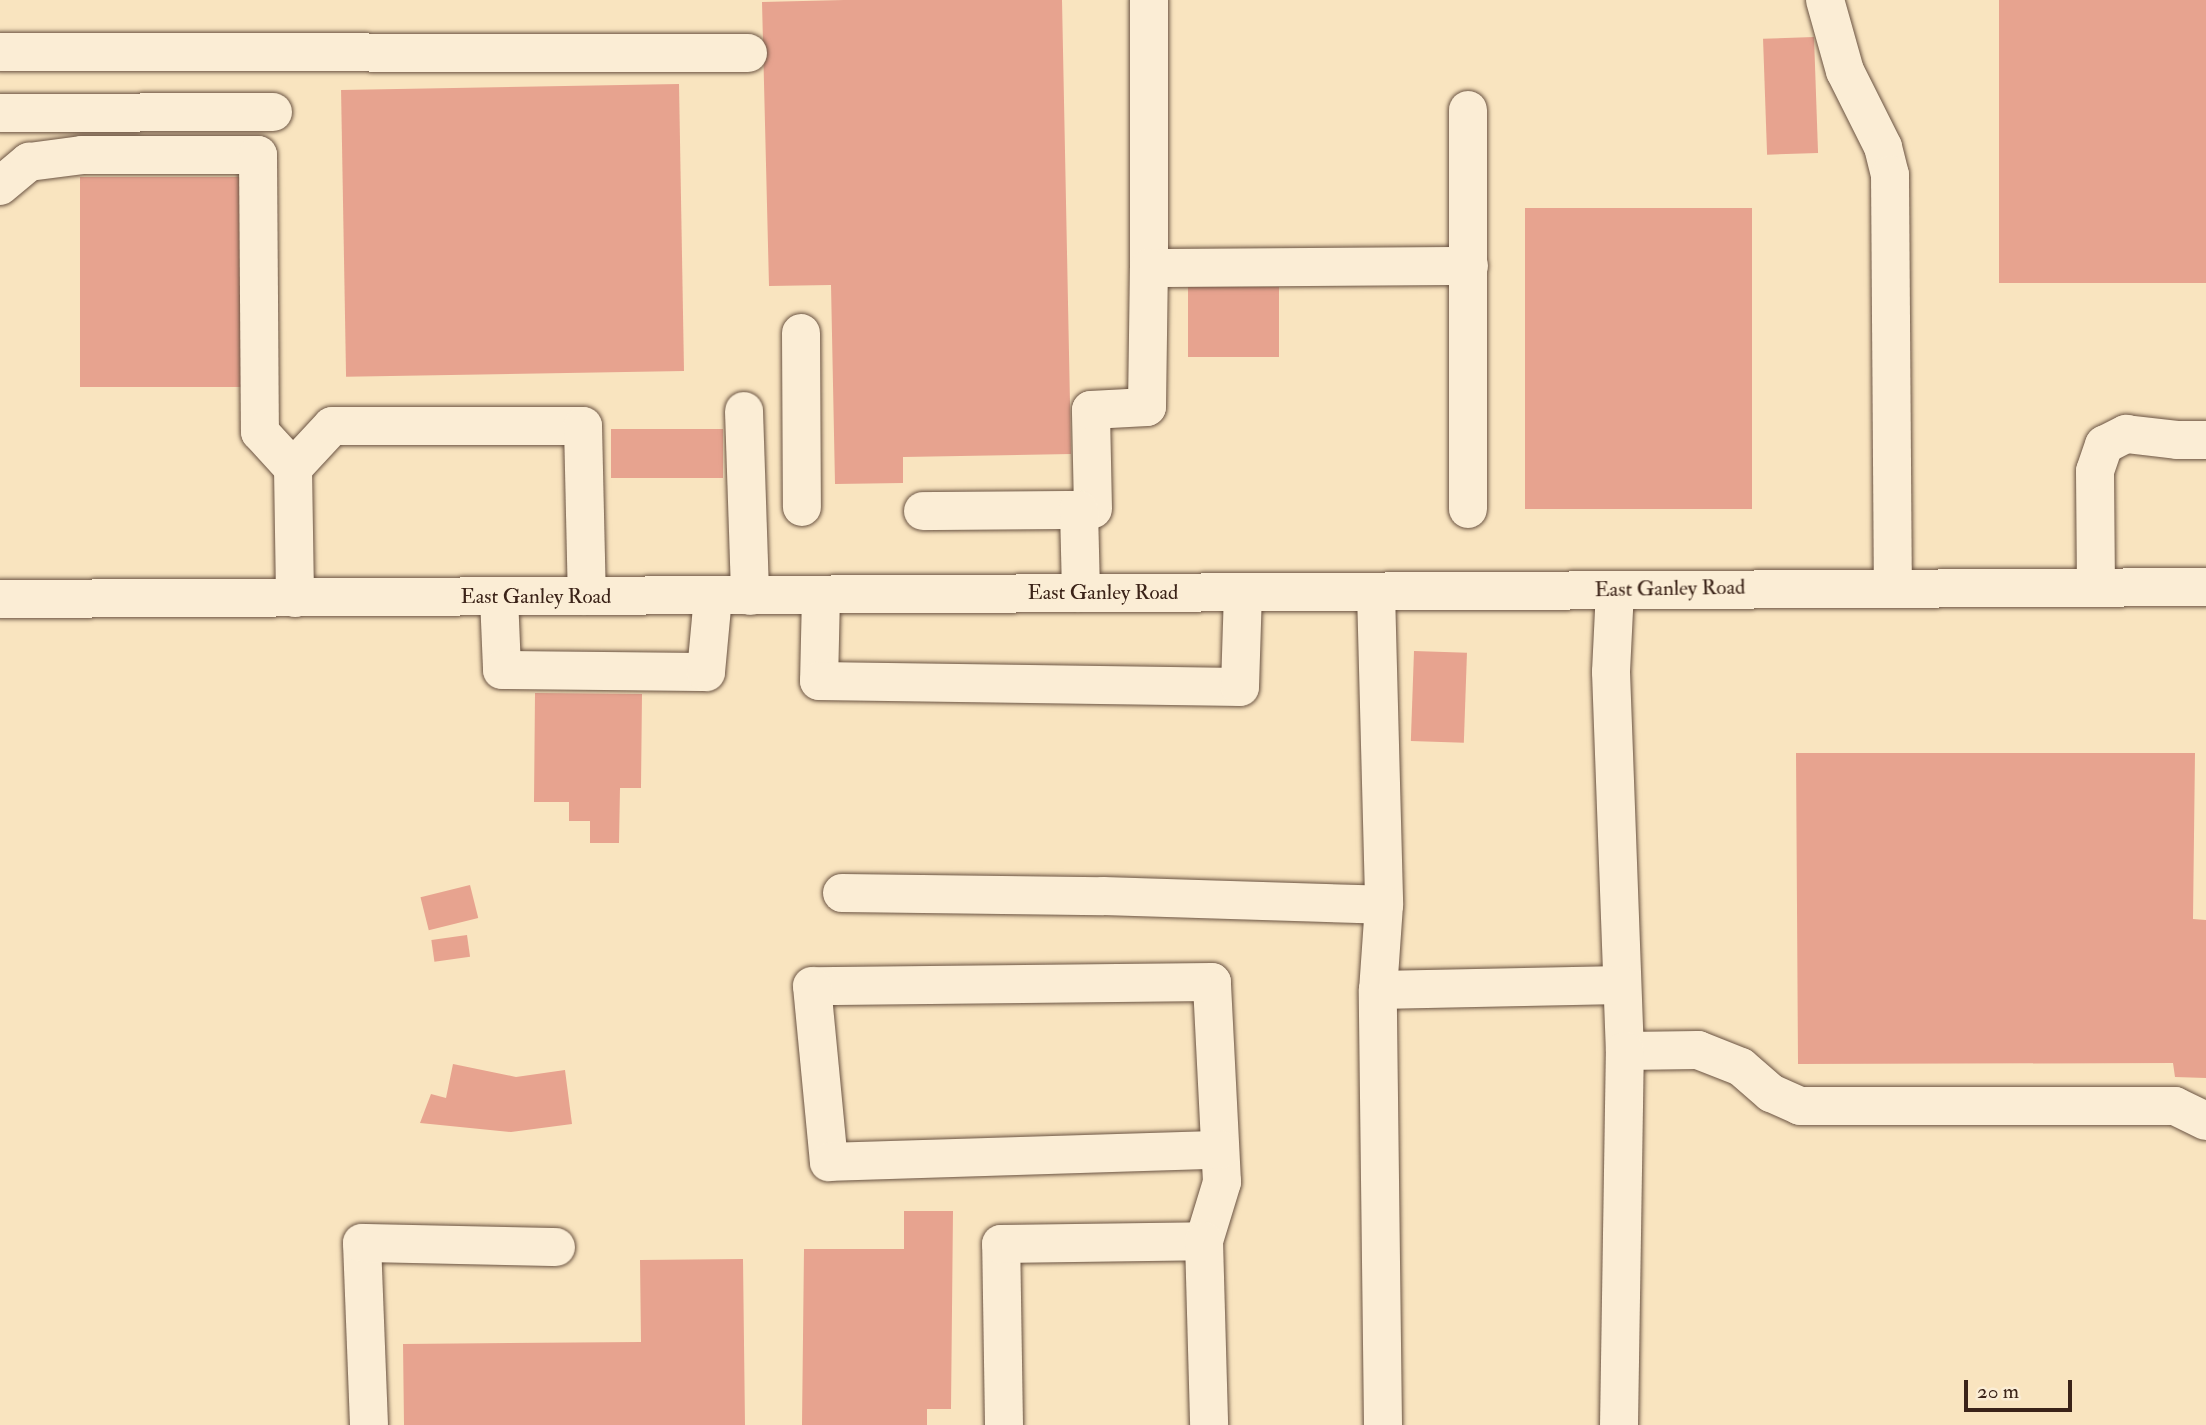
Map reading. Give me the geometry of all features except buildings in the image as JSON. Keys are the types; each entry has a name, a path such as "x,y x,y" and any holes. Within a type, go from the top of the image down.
{"street":[{"path":"1093,509 1091,410 1147,407 1149,0"},
{"path":"1825,0 1845,71 1883,147 1890,175 1893,587"},
{"path":"0,52 748,53"},
{"path":"292,52 258,155 260,432 293,468 295,598"},
{"path":"1468,110 1468,509"},
{"path":"0,113 272,112"},
{"path":"0,186 29,162 82,155 258,155"},
{"path":"1149,268 1469,266"},
{"path":"801,333 802,507"},
{"path":"499,597 502,670 706,672 731,596 744,411"},
{"path":"293,468 332,426 583,426 587,596"},
{"path":"2096,587 2095,471 2104,445 2126,434 2177,440 2206,440"},
{"path":"923,511 1079,510 1081,593"},
{"name":"East Ganley Road","path":"0,599 2206,587"},
{"path":"1615,590 1611,672 1625,1051 1619,1425"},
{"path":"1376,592 1384,905 1378,990 1383,1425"},
{"path":"821,595 819,681 1240,687 1243,593"},
{"path":"842,893 1384,905"},
{"path":"1209,1425 1204,1241 1222,1182 1212,982 812,986 829,1162 1220,1150"},
{"path":"1378,990 1622,985"},
{"path":"1625,1051 1698,1050 1741,1068 1771,1093 1800,1106 2175,1105 2206,1121"},
{"path":"1004,1425 1002,1244 1204,1241"},
{"path":"369,1425 362,1243 556,1247"}]}
